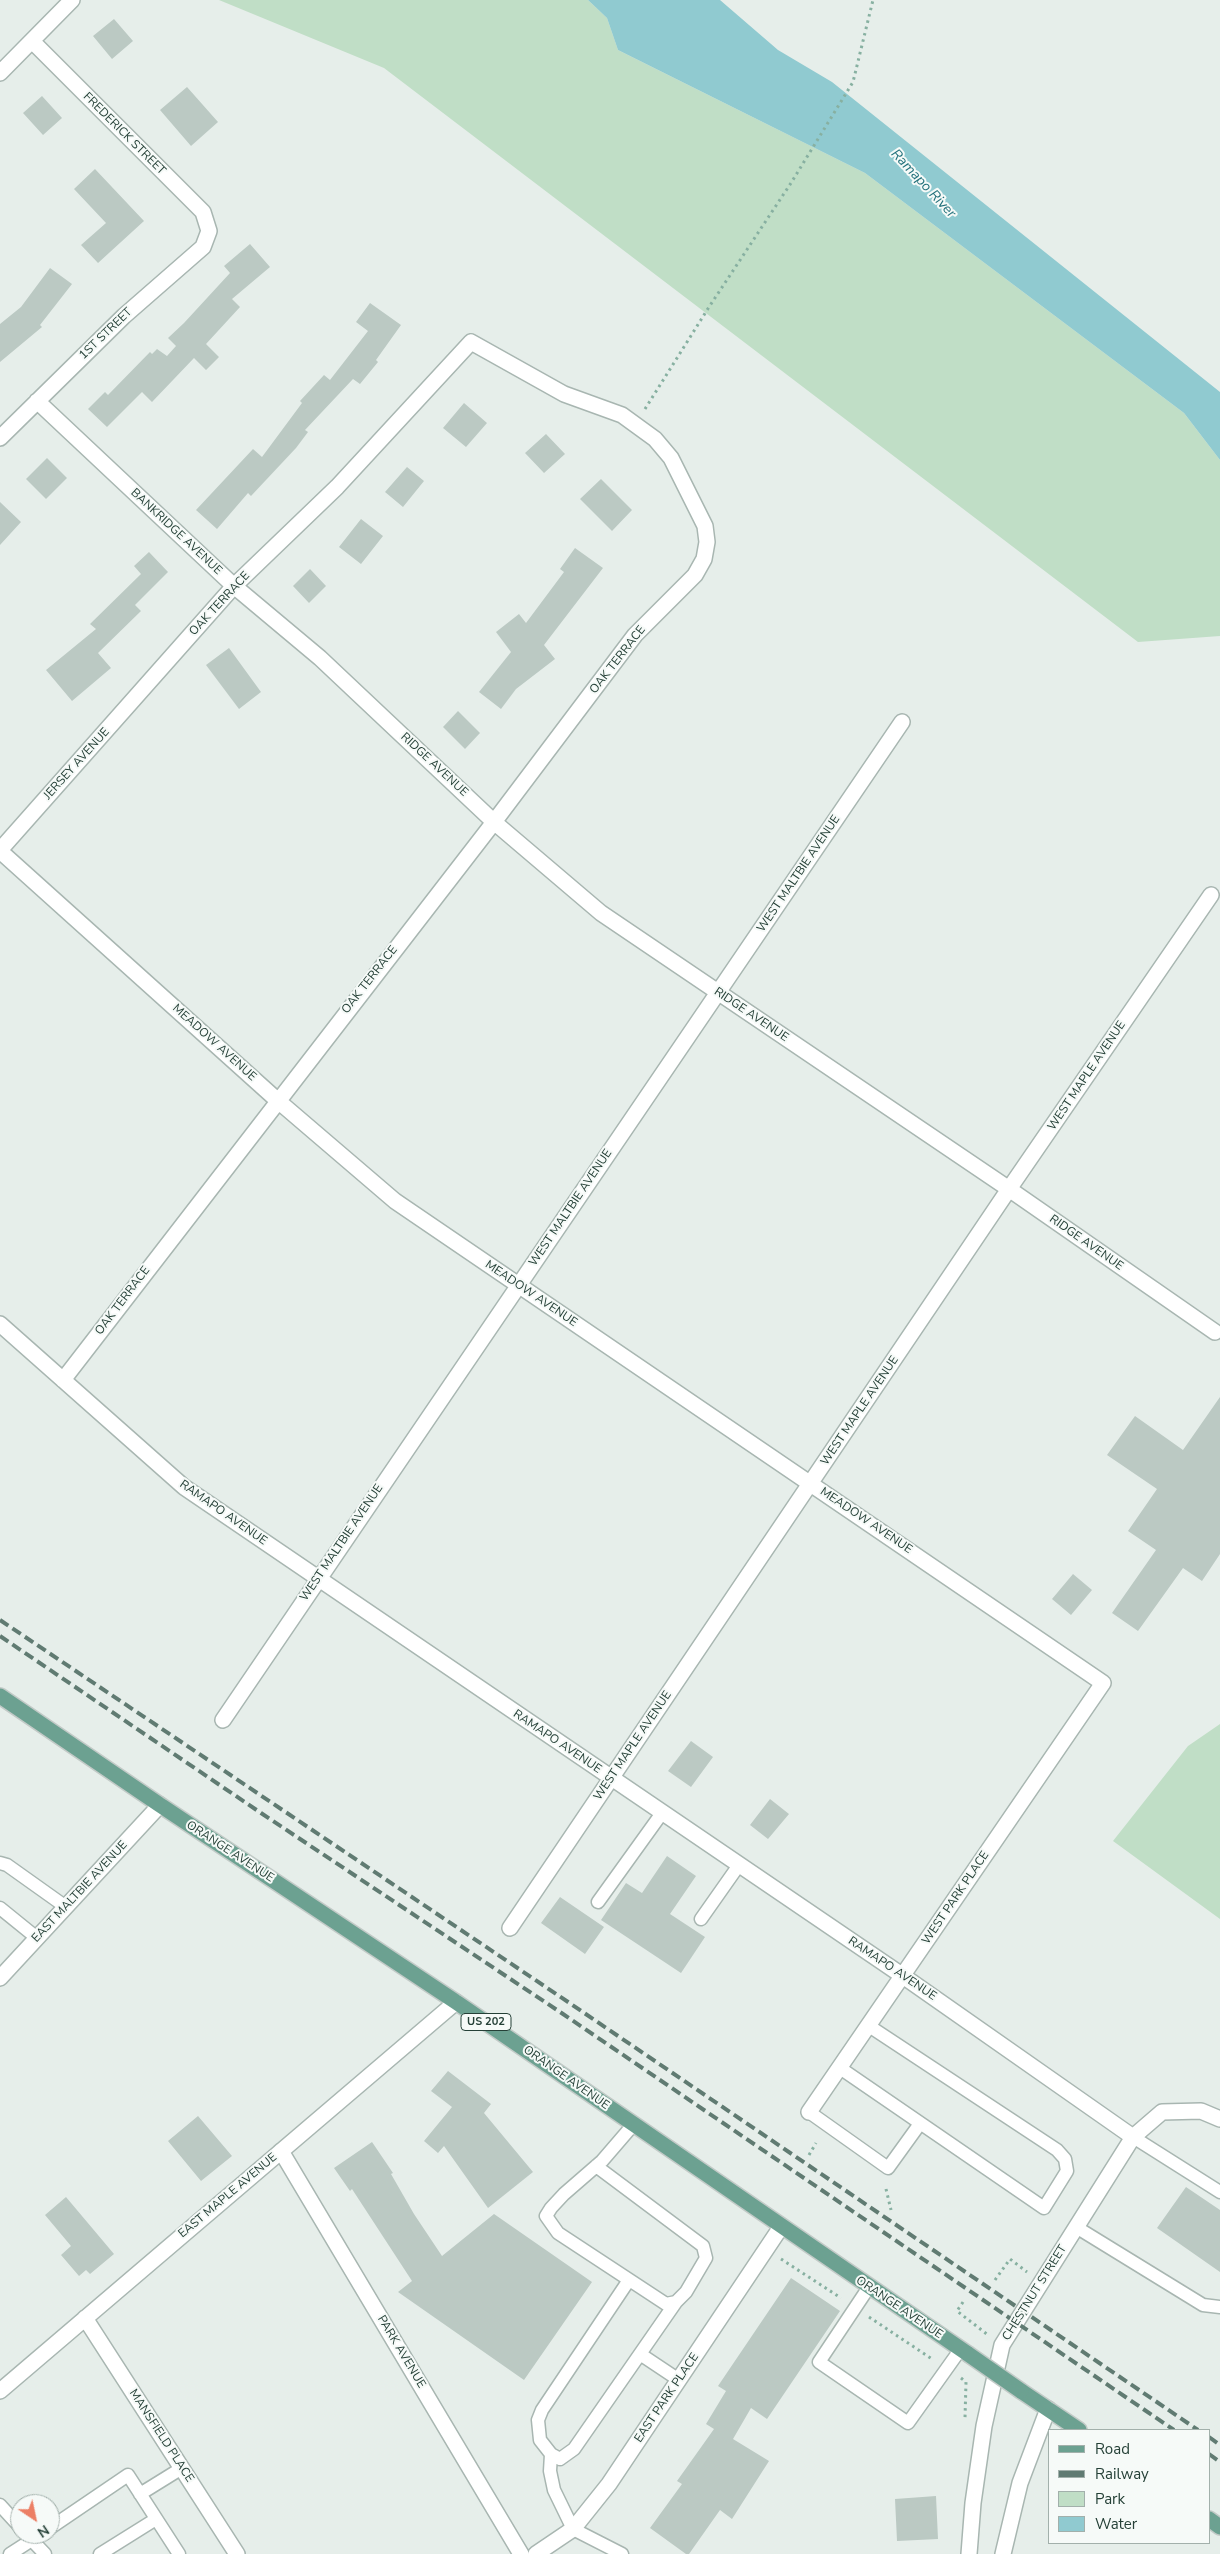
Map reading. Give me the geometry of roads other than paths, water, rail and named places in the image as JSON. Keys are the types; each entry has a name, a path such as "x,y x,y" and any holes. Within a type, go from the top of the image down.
{"main road":[{"name":"ORANGE AVENUE","path":"0,1696 160,1806 456,2002 781,2228 1078,2429"}],"street":[{"path":"0,73 72,0"},
{"name":"FREDERICK STREET","path":"32,41 203,212 209,231"},
{"name":"1ST STREET","path":"0,438 124,316 203,247 209,231"},
{"name":"OAK TERRACE","path":"63,1380 277,1100 494,822 635,635 695,576 704,559 707,542 705,526 671,458 655,439 622,415 564,394 472,342 338,487 234,586 154,678"},
{"name":"BANKRIDGE AVENUE","path":"37,401 234,586 320,658"},
{"name":"RIDGE AVENUE","path":"320,658 494,822 601,913 1009,1189 1218,1334"},
{"name":"JERSEY AVENUE","path":"0,851 154,678"},
{"name":"WEST MALTBIE AVENUE","path":"223,1720 902,722"},
{"name":"MEADOW AVENUE","path":"0,851 277,1100 395,1201 1103,1683"},
{"name":"WEST MAPLE AVENUE","path":"510,1928 1009,1189 1211,895"},
{"name":"RAMAPO AVENUE","path":"0,1324 184,1487 903,1976 1132,2137"},
{"name":"WEST PARK PLACE","path":"809,2112 1103,1683"},
{"name":"EAST MALTBIE AVENUE","path":"0,1978 160,1806"},
{"name":"EAST MAPLE AVENUE","path":"0,2391 456,2002"},
{"name":"CHESTNUT STREET","path":"969,2554 973,2503 984,2426 1002,2345 1132,2137 1162,2112 1201,2111 1220,2119"},
{"name":"PARK AVENUE","path":"281,2151 521,2554"},
{"name":"EAST PARK PLACE","path":"536,2554 573,2529 609,2484 781,2228"},
{"name":"MANSFIELD PLACE","path":"85,2318 237,2554"},
{"path":"1003,2554 1020,2483 1048,2409"}],"lane":[{"path":"598,1902 662,1813"},
{"path":"0,1863 7,1865 66,1907"},
{"path":"701,1919 739,1865"},
{"path":"0,1908 37,1938"},
{"path":"840,2068 920,2125 1044,2208 1067,2171 1065,2159 1057,2150 869,2026"},
{"path":"809,2112 888,2168 920,2125"},
{"path":"634,2125 596,2166 564,2194 546,2216 558,2233 629,2280 666,2304 676,2302"},
{"path":"1132,2137 1220,2192"},
{"path":"596,2166 703,2246 706,2258 686,2292 676,2302 574,2449 560,2459 550,2454 540,2440 538,2420 542,2410 629,2280"},
{"path":"1076,2227 1203,2305 1220,2307"},
{"path":"869,2287 819,2362 908,2424 964,2352"},
{"path":"640,2354 679,2380"},
{"path":"550,2454 550,2471 554,2490 573,2529 622,2554"},
{"path":"140,2494 182,2468"},
{"path":"60,2521 128,2475 179,2554"},
{"path":"0,2505 10,2516"},
{"path":"100,2554 156,2519"},
{"path":"10,2554 23,2544"}],"water":[{"name":"Ramapo River","path":"588,0 720,0 778,50 832,82 1220,392 1220,460 1184,413 865,173 618,50 607,18"}],"railway":[{"path":"0,1620 571,2004 1197,2429"},
{"path":"0,1636 563,2014 1173,2429"},
{"path":"1210,2438 1220,2445"},
{"path":"1210,2455 1220,2462"}]}
